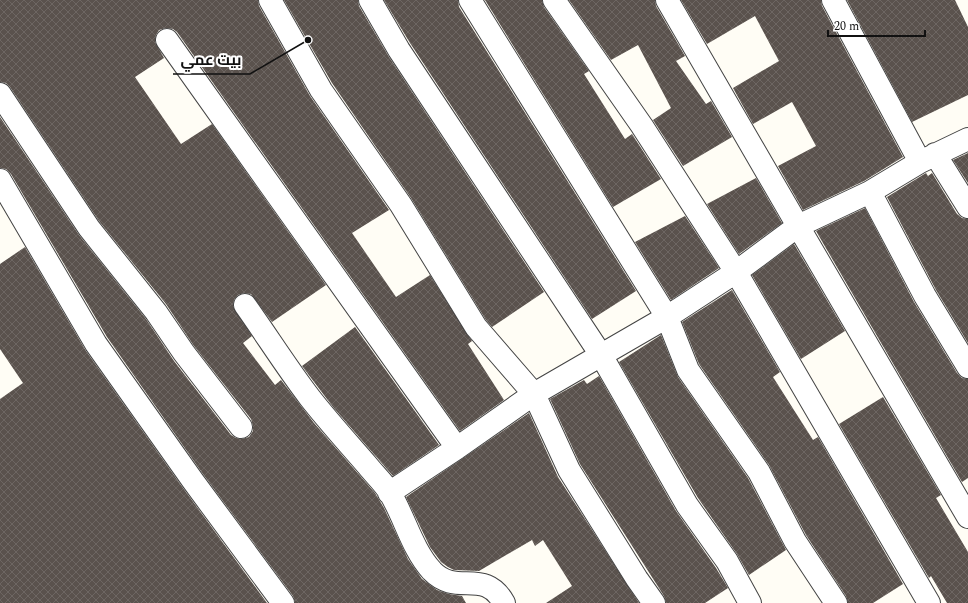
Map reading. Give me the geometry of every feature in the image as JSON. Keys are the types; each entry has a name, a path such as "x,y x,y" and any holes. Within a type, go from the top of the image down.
{"street":[{"path":"270,0 321,90 400,205 476,327 534,394 569,470 637,579 654,603"},
{"path":"370,0 399,50 601,355 687,506 727,561 750,603"},
{"path":"470,0 668,317 688,370 759,472 795,541 836,603"},
{"path":"554,0 642,126 736,272 929,603"},
{"path":"667,0 968,517"},
{"path":"833,0 927,158 968,207"},
{"path":"167,40 457,448"},
{"path":"0,94 89,228 156,312 184,353 241,427"},
{"path":"390,493 534,394 668,317 736,272 798,226 870,192 927,158 968,139"},
{"path":"0,180 96,344 193,481 283,603"},
{"path":"870,192 925,296 968,367"},
{"path":"246,305 309,397 390,493 422,559 441,579 450,583 460,584 472,582 488,585 501,597 504,603"}],"building":[{"path":"0,0 258,0 259,6 310,96 389,210 352,233 396,297 430,275 472,341 468,344 504,400 460,431 177,32 173,29 166,28 159,30 156,35 155,42 164,58 135,77 181,144 212,124 326,285 272,322 251,294 244,293 238,295 234,300 233,306 252,336 243,343 275,385 281,380 314,423 375,493 384,508 408,559 422,579 437,590 462,596 466,603 295,603 293,596 203,474 107,337 11,174 6,169 0,168 0,117 79,235 146,319 174,361 231,435 242,439 249,437 253,431 251,419 194,346 166,304 99,221 10,87 6,83 0,82"},
{"path":"284,0 358,0 359,6 389,57 544,292 492,327 486,320 411,198 332,83"},
{"path":"384,0 458,0 459,7 636,291 592,319 410,43"},
{"path":"485,0 542,0 544,7 589,71 584,74 625,139 632,134 661,179 613,207"},
{"path":"569,0 655,0 656,6 685,56 676,61 706,104 711,101 732,137 683,166 653,120 671,108 638,45 611,60"},
{"path":"681,0 821,0 822,6 903,157 864,181 803,210 778,166 816,146 792,102 753,124 733,88 779,61 755,16 707,44"},
{"path":"847,0 955,0 968,27 968,95 912,122"},
{"path":"968,153 968,183 953,160"},
{"path":"926,173 928,176 932,173 957,214 962,218 968,219 968,343 936,290 887,197"},
{"path":"756,178 782,223 739,254 707,204"},
{"path":"865,208 914,302 957,373 962,378 968,379 968,478 962,482 816,231"},
{"path":"685,216 719,268 671,300 635,242"},
{"path":"794,244 845,331 801,359 752,275"},
{"path":"25,247 86,351 267,603 0,603 0,399 23,383 0,349 0,264"},
{"path":"732,290 780,372 773,377 813,440 818,437 903,584 873,603 848,603 846,596 806,535 769,465 699,364 682,322"},
{"path":"355,327 439,445 393,476 333,407 302,366"},
{"path":"661,335 678,377 748,478 786,550 749,575 737,554 698,498 619,362"},
{"path":"599,376 676,511 716,568 728,588 705,603 666,603 664,596 580,464 550,399 584,380 587,384"},
{"path":"883,397 941,495 936,498 968,552 968,603 947,603 931,576 929,578 839,424"},
{"path":"529,413 558,477 639,603 546,603 572,586 543,540 535,546 532,540 479,571 454,570 441,562 430,547 406,497"}],"place":[{"name":"بيت عمي","path":"308,40"}]}
